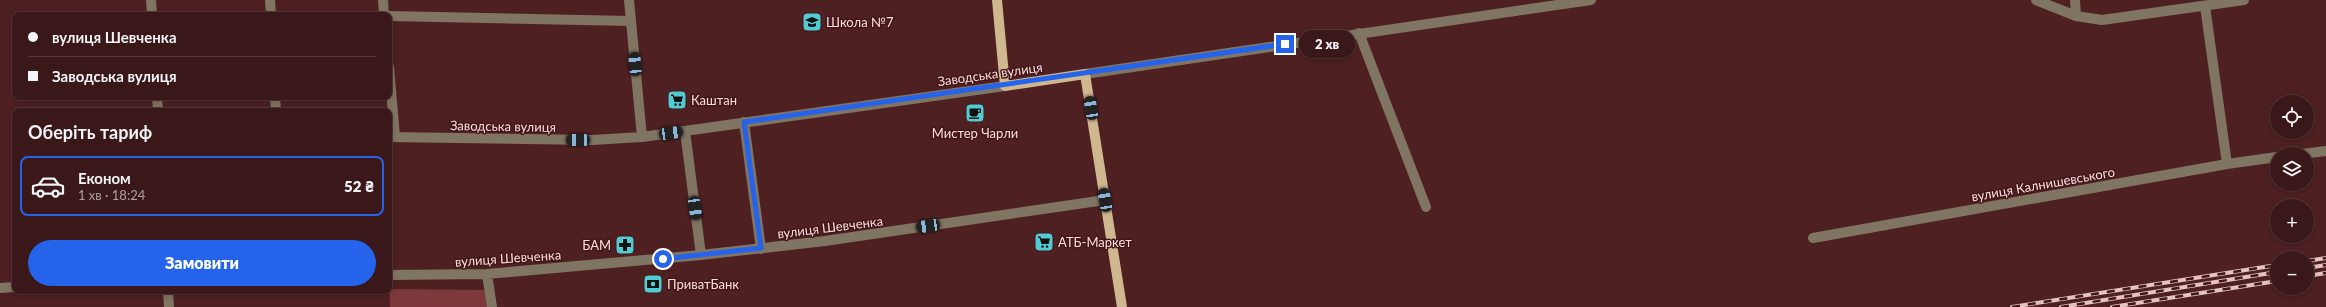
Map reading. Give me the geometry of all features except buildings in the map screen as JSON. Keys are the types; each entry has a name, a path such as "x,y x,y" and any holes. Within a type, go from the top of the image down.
{"main road":[{"path":"997,0 1006,86"},
{"path":"1085,74 1122,307"},
{"name":"Заводська вулиця","path":"1006,86 1085,74"}],"street":[{"path":"151,0 152,12"},
{"path":"270,0 271,12"},
{"path":"383,0 384,12"},
{"path":"630,0 642,137"},
{"name":"Заводська вулиця","path":"1085,74 1591,0"},
{"path":"2036,0 2076,16 2102,20 2244,0"},
{"path":"2075,0 2076,16"},
{"path":"2205,6 2227,164"},
{"path":"392,16 631,21"},
{"path":"1359,33 1426,207"},
{"name":"Заводська вулиця","path":"392,137 592,140 642,137 1006,86"},
{"path":"744,122 761,248"},
{"path":"685,131 701,255"},
{"path":"2314,152 2326,151"},
{"name":"вулиця Калнишевського","path":"1813,238 2227,164 2270,158"},
{"name":"вулиця Шевченка","path":"392,275 487,274 701,255 1105,200"},
{"path":"487,274 492,307"},
{"path":"0,288 12,287"},
{"path":"168,294 169,307"}],"shaded area":[{"path":"392,289 488,290 491,307 390,307 389,294 392,294"}],"railway":[{"path":"2314,260 2326,258"},
{"path":"2314,267 2326,265"},
{"path":"2012,307 2270,266"},
{"path":"2061,307 2270,273"},
{"path":"2314,275 2326,273"},
{"path":"2112,307 2270,282"}],"place":[{"name":"Школа №7","path":"812,22"},
{"name":"Каштан","path":"677,100"},
{"name":"Мистер Чарли","path":"975,113"},
{"name":"АТБ-Маркет","path":"1044,242"},
{"name":"БАМ","path":"625,245"},
{"name":"ПриватБанк","path":"653,284"}],"route":[{"path":"663,259 761,248 744,122 1006,86 1285,44"}]}
